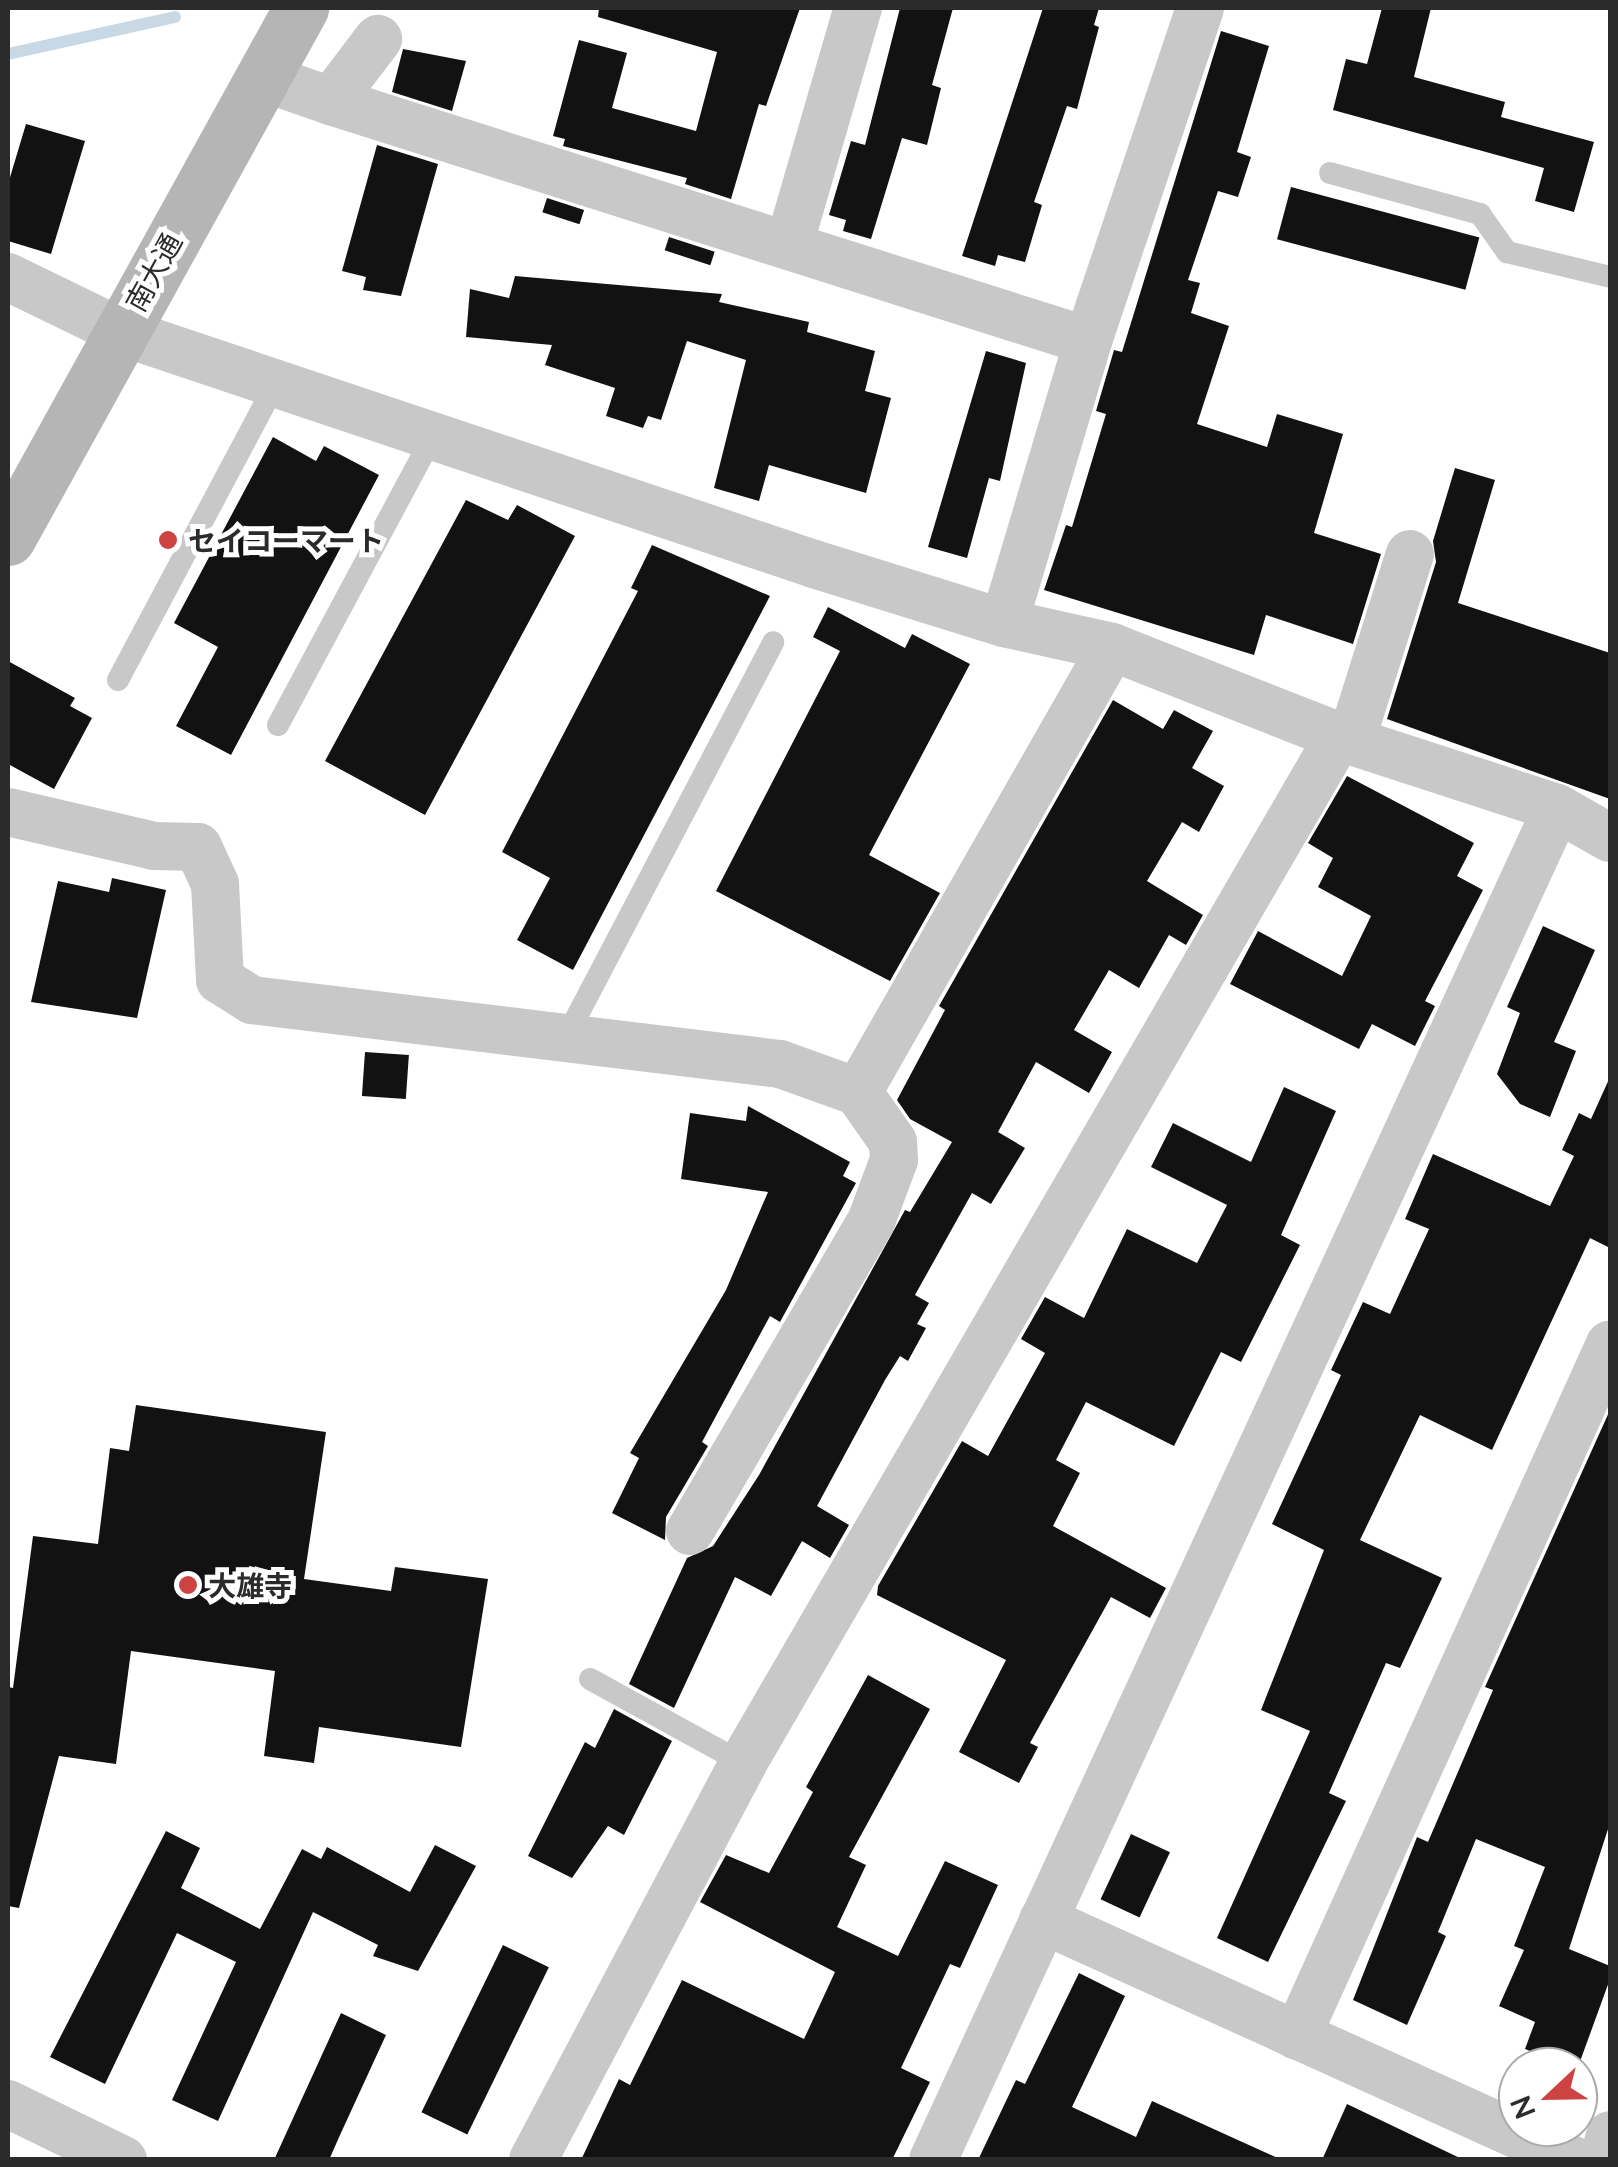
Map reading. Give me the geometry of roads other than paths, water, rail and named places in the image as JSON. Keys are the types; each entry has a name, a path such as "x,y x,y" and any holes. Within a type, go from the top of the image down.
{"street":[{"name":"南大通","path":"8,538 119,331 302,8"},
{"path":"789,245 858,8"},
{"path":"1004,623 1088,340 1200,8"},
{"path":"331,101 378,39"},
{"path":"262,77 1088,340"},
{"path":"8,277 119,331 1004,623 1112,647 1345,738 1558,808 1610,838"},
{"path":"533,2160 744,1764 1345,738 1410,554"},
{"path":"858,1092 1112,647"},
{"path":"933,2160 1558,808"},
{"path":"8,812 154,846 198,848 215,884 220,980 252,1000 780,1064 858,1092 893,1142 894,1160 878,1204 690,1531"},
{"path":"1297,2036 1610,1344"},
{"path":"1042,1920 1572,2160"},
{"path":"8,2104 123,2160"},
{"path":"1602,2160 1610,2135"}],"lane":[{"path":"1330,173 1480,214 1507,252 1610,277"},
{"path":"118,680 277,382"},
{"path":"278,726 434,434"},
{"path":"564,1039 773,642"},
{"path":"590,1679 744,1764"}],"waterway":[{"path":"8,54 175,17"}],"place":[{"name":"セイコーマート","path":"168,540"},
{"name":"大雄寺","path":"188,1585"}]}
